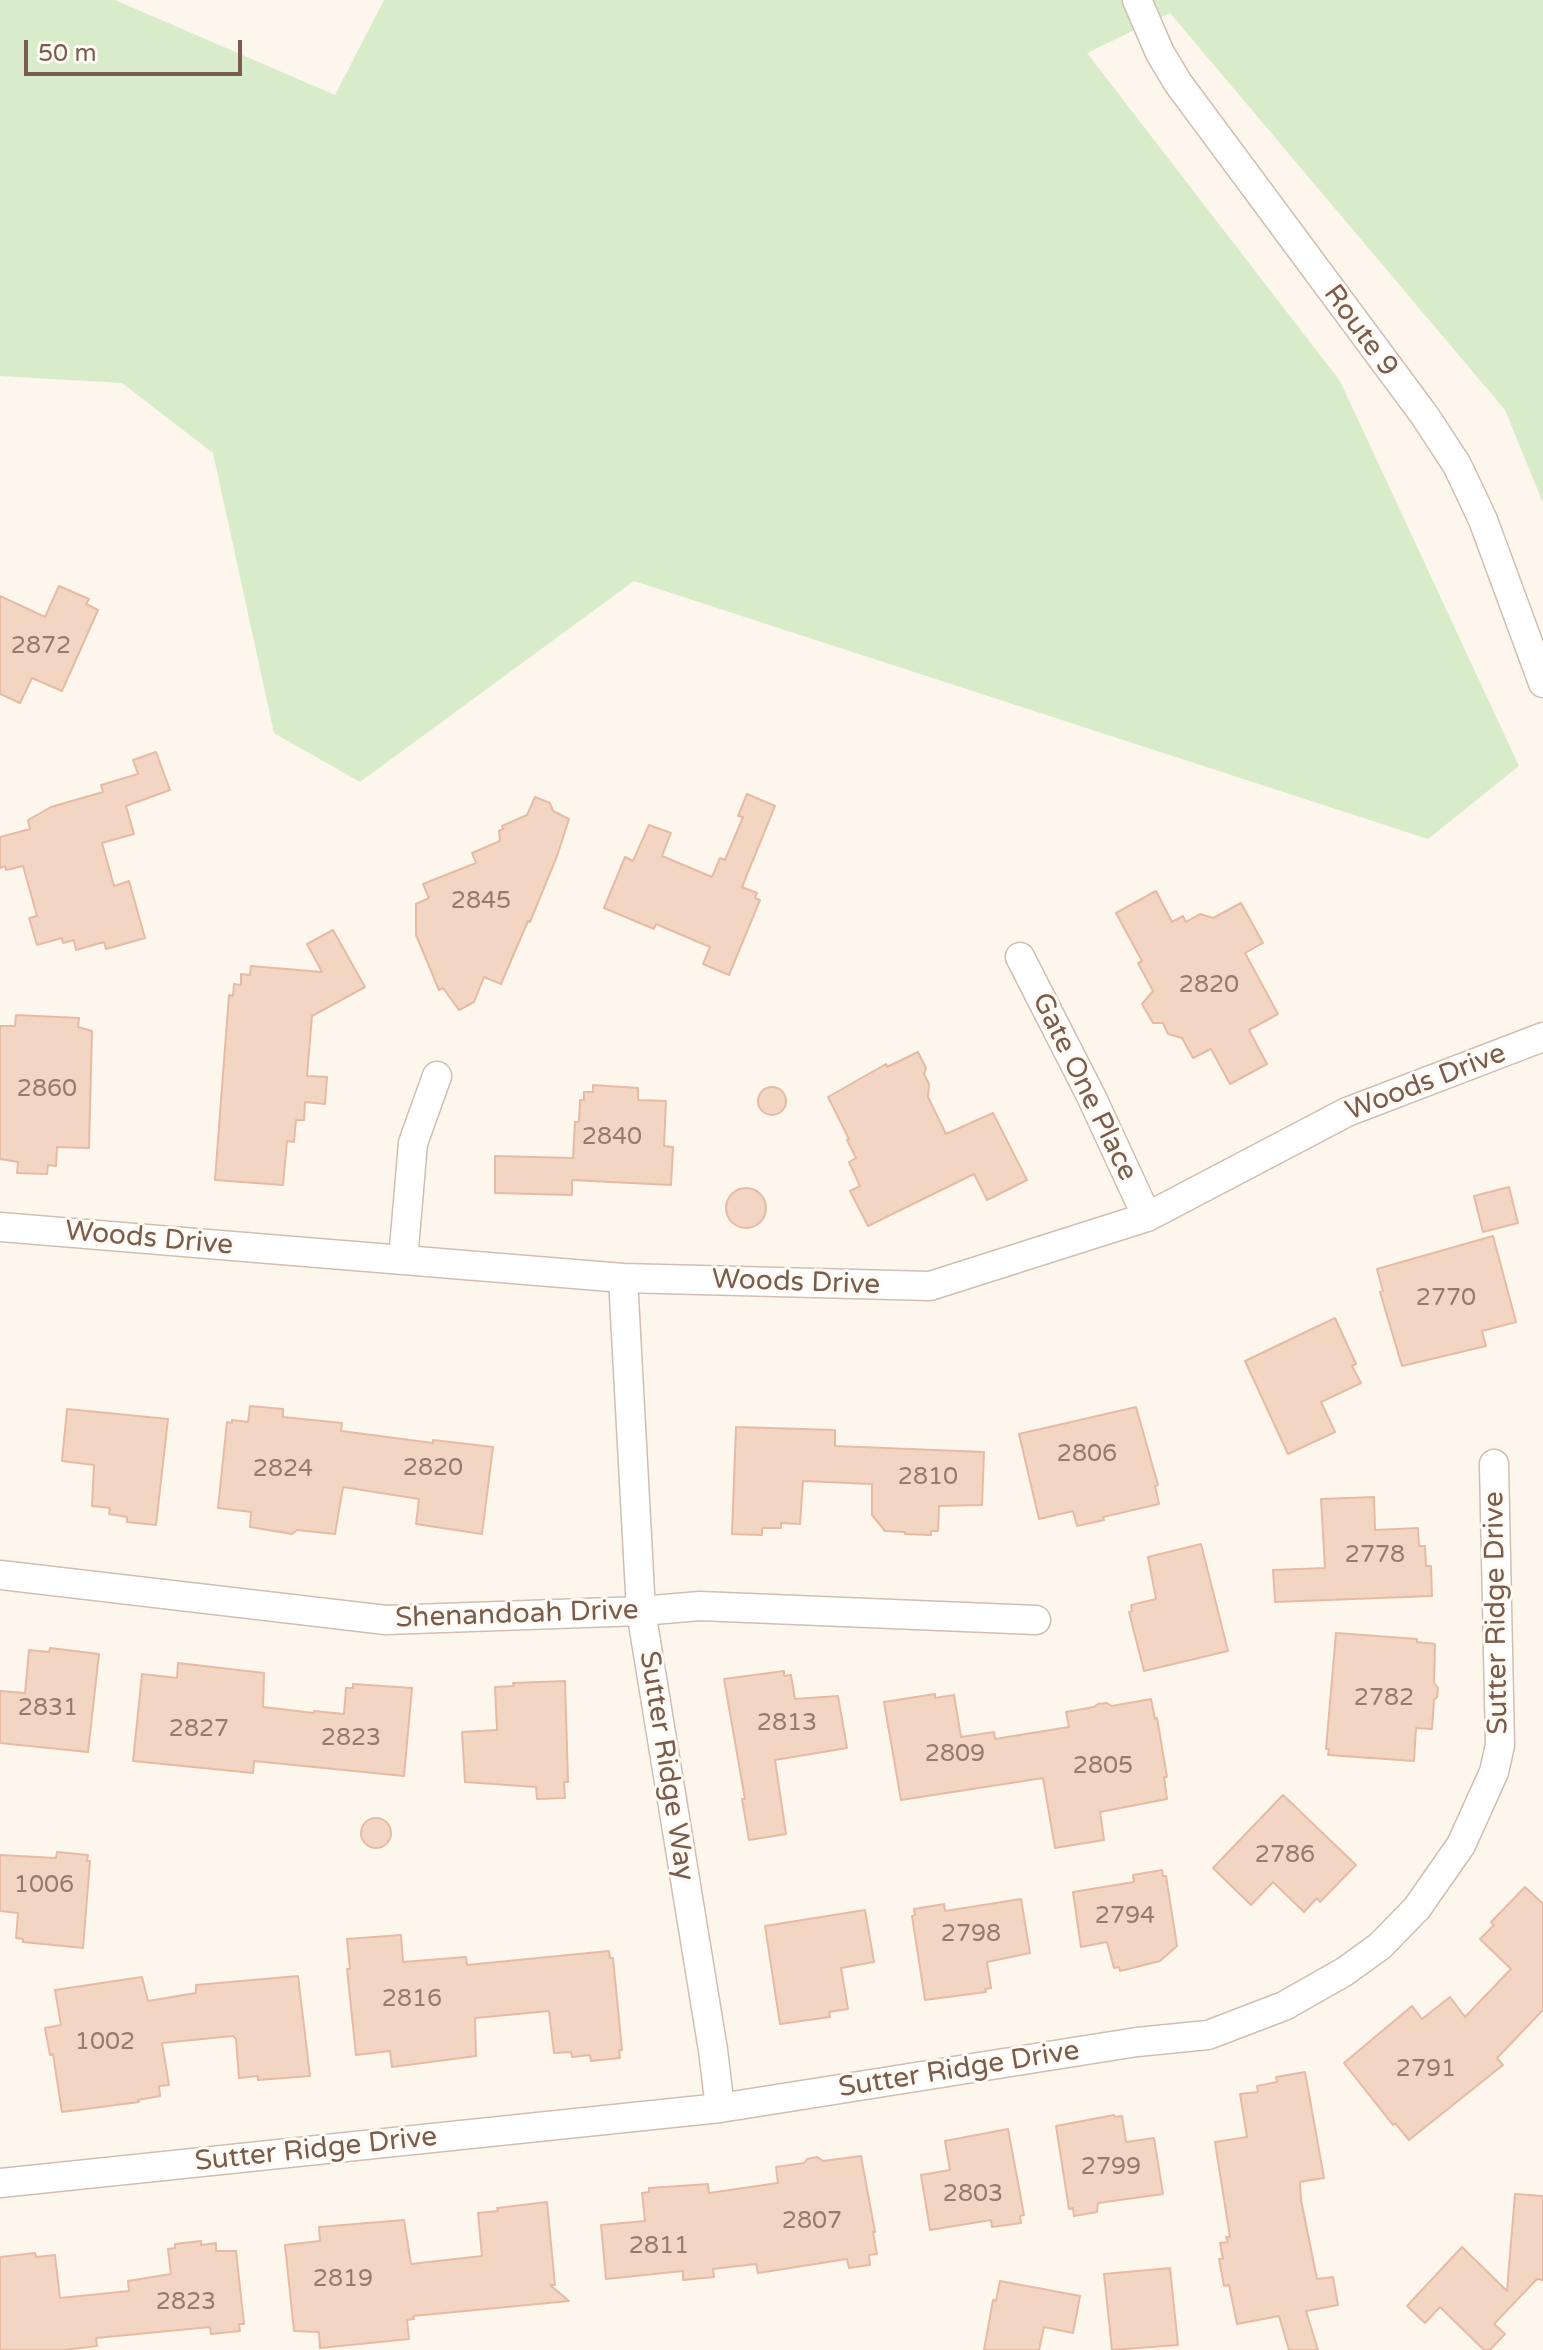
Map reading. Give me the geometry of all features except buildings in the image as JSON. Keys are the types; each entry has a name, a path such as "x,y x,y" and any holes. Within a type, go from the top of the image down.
{"street":[{"name":"Route 9","path":"1137,0 1160,53 1178,83 1425,416 1457,465 1483,520 1543,683"},
{"name":"Gate One Place","path":"1020,957 1091,1096 1147,1217"},
{"name":"Woods Drive","path":"0,1227 623,1278 930,1286 1147,1217 1347,1112 1543,1037"},
{"path":"403,1260 413,1143 437,1076"},
{"name":"Sutter Ridge Way","path":"623,1278 641,1611 720,2108"},
{"name":"Sutter Ridge Drive","path":"0,2183 720,2108 1137,2042 1208,2035 1284,2006 1315,1991 1380,1946 1417,1908 1461,1845 1494,1772 1500,1745 1494,1464"},
{"name":"Shenandoah Drive","path":"0,1575 386,1620 700,1606 1036,1620"}],"green space":[{"path":"0,0 115,0 335,95 384,0 1543,0 1543,503 1505,410 1170,13 1087,53 1340,381 1519,766 1428,839 634,581 360,782 274,733 213,453 122,383 0,376"}]}
